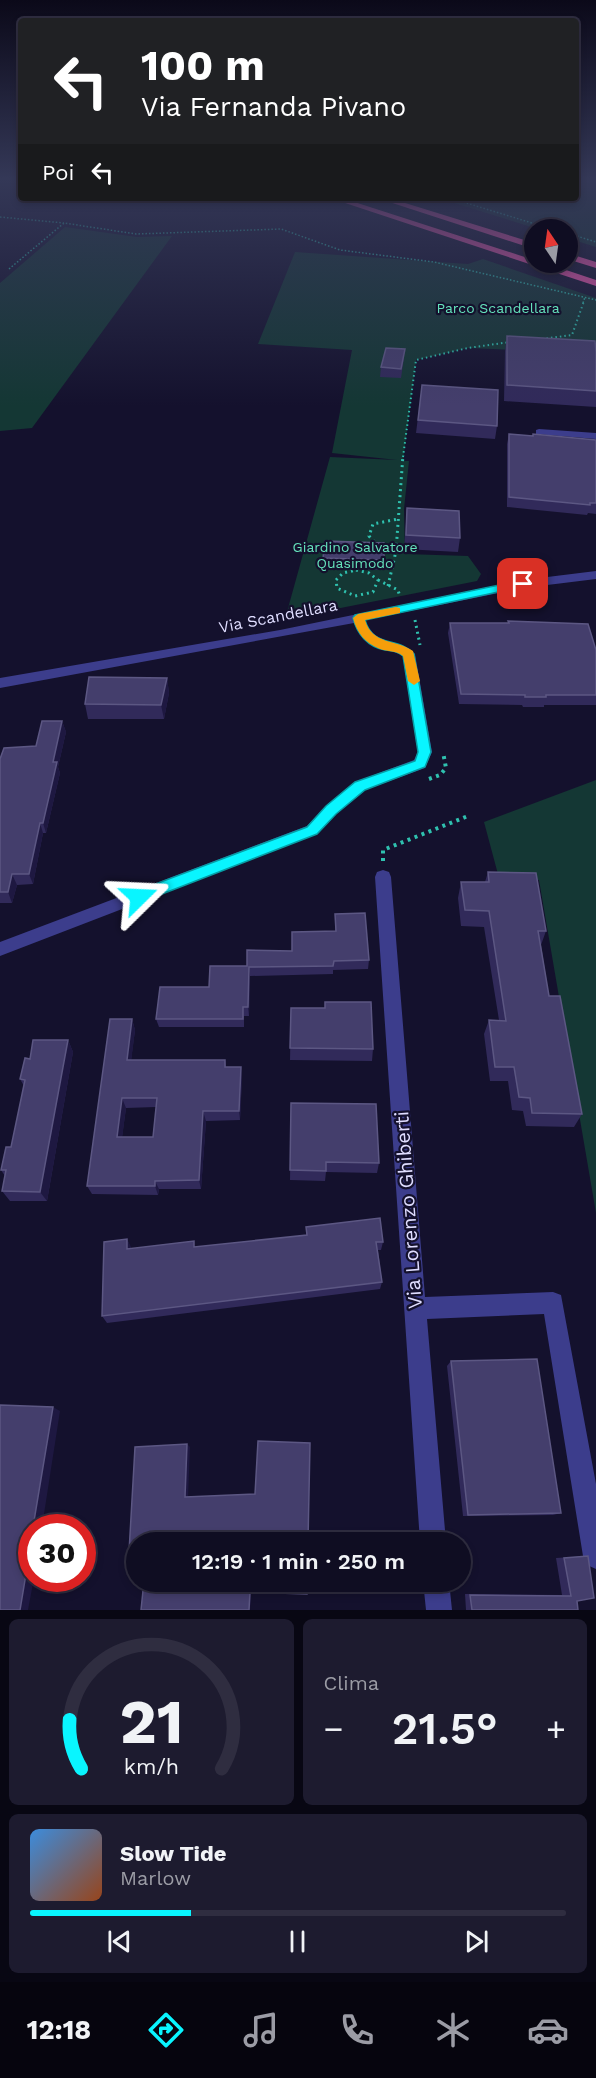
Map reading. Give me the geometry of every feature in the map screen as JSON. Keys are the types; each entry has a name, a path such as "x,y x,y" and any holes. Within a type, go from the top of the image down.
{"highway":[{"path":"510,255 596,283"},
{"path":"578,260 596,266"},
{"path":"578,269 596,275"}],"street":[{"path":"539,432 596,436"},
{"name":"Via Scandellara","path":"0,683 358,618 523,584 596,575"},
{"path":"0,949 312,830 331,810 360,786 420,764 425,752 409,654 400,648 384,646 370,639 362,630 358,618"},
{"name":"Via Lorenzo Ghiberti","path":"383,877 432,1532"},
{"path":"415,1308 553,1302 596,1556"},
{"path":"437,1592 439,1610"}],"path":[{"path":"9,269 26,255"},
{"path":"380,255 434,262 596,300"},
{"path":"537,339 572,335 585,297"},
{"path":"388,586 396,551 405,447 416,360 468,348 514,342"},
{"path":"396,551 377,545 369,536 373,524 398,519"},
{"path":"378,580 377,588 373,592 361,596 347,594 337,588 336,584 338,576 349,571 369,573 398,590 399,595"},
{"path":"383,877 383,850 468,816"}],"green space":[{"path":"32,255 158,255 32,428 0,431 0,283"},
{"path":"294,255 340,255 468,264 483,259 596,298 596,353 468,348 416,360 403,461 409,461 404,509 405,554 468,556 481,574 477,581 285,619 330,457 397,460 332,453 352,350 258,344"},
{"path":"596,780 596,1213 539,880 499,878 484,822"}],"building":[{"path":"507,336 595,341 596,391 507,385"},
{"path":"386,348 405,349 401,369 381,367"},
{"path":"422,385 498,390 497,426 418,420"},
{"path":"509,434 596,440 596,503 590,503 590,505 509,497"},
{"path":"407,508 459,511 460,538 406,535"},
{"path":"325,541 384,543 384,560 323,558"},
{"path":"508,621 588,624 596,650 596,695 525,697 525,695 461,694 450,623 509,623"},
{"path":"89,677 167,678 161,705 85,704"},
{"path":"42,721 62,721 53,762 57,762 43,823 40,823 29,874 12,874 8,892 0,892 0,759 4,748 36,746"},
{"path":"488,872 536,873 546,931 538,931 549,996 560,996 582,1114 532,1113 530,1098 519,1097 514,1067 495,1067 489,1020 506,1021 489,911 465,910 461,882 489,882"},
{"path":"365,913 369,960 334,961 333,966 249,967 248,1007 243,1007 243,1019 156,1019 160,987 209,987 210,966 247,966 247,950 292,951 292,932 336,931 335,914"},
{"path":"325,1002 371,1002 373,1049 290,1048 291,1008 325,1008"},
{"path":"110,1019 132,1019 127,1060 225,1060 225,1067 241,1067 239,1111 203,1111 199,1180 155,1181 155,1186 87,1186","holes":["122,1098 157,1098 153,1137 117,1137"]},
{"path":"33,1040 68,1040 40,1192 2,1191 6,1170 1,1170 6,1147 11,1147 25,1080 20,1079 25,1058 30,1059"},
{"path":"291,1103 376,1104 379,1163 326,1162 326,1171 290,1170"},
{"path":"380,1218 383,1242 376,1242 382,1282 102,1316 104,1242 127,1239 127,1249 194,1241 194,1247 307,1235 306,1227"},
{"path":"537,1359 561,1513 468,1515 451,1361"},
{"path":"0,1405 53,1407 35,1514 18,1514 18,1592 23,1592 20,1610 0,1610"},
{"path":"258,1441 310,1443 308,1532 130,1532 135,1447 187,1444 185,1497 255,1494"},
{"path":"588,1556 594,1598 577,1601 578,1610 472,1610 470,1595 571,1596 564,1558"},
{"path":"143,1592 250,1592 249,1610 141,1610"},
{"path":"250,1592 307,1592 307,1594"}],"slow traffic":[{"path":"396,611 358,618 362,630 370,639 384,646 400,648 409,654 414,681"}],"route":[{"path":"139,897 312,830 331,810 360,786 420,764 425,752 409,654 400,648 384,646 370,639 362,630 358,618 480,591 523,584"}],"park label":[{"name":"Parco Scandellara","path":"498,308"},
{"name":"Giardino Salvatore Quasimodo","path":"355,556"}]}
